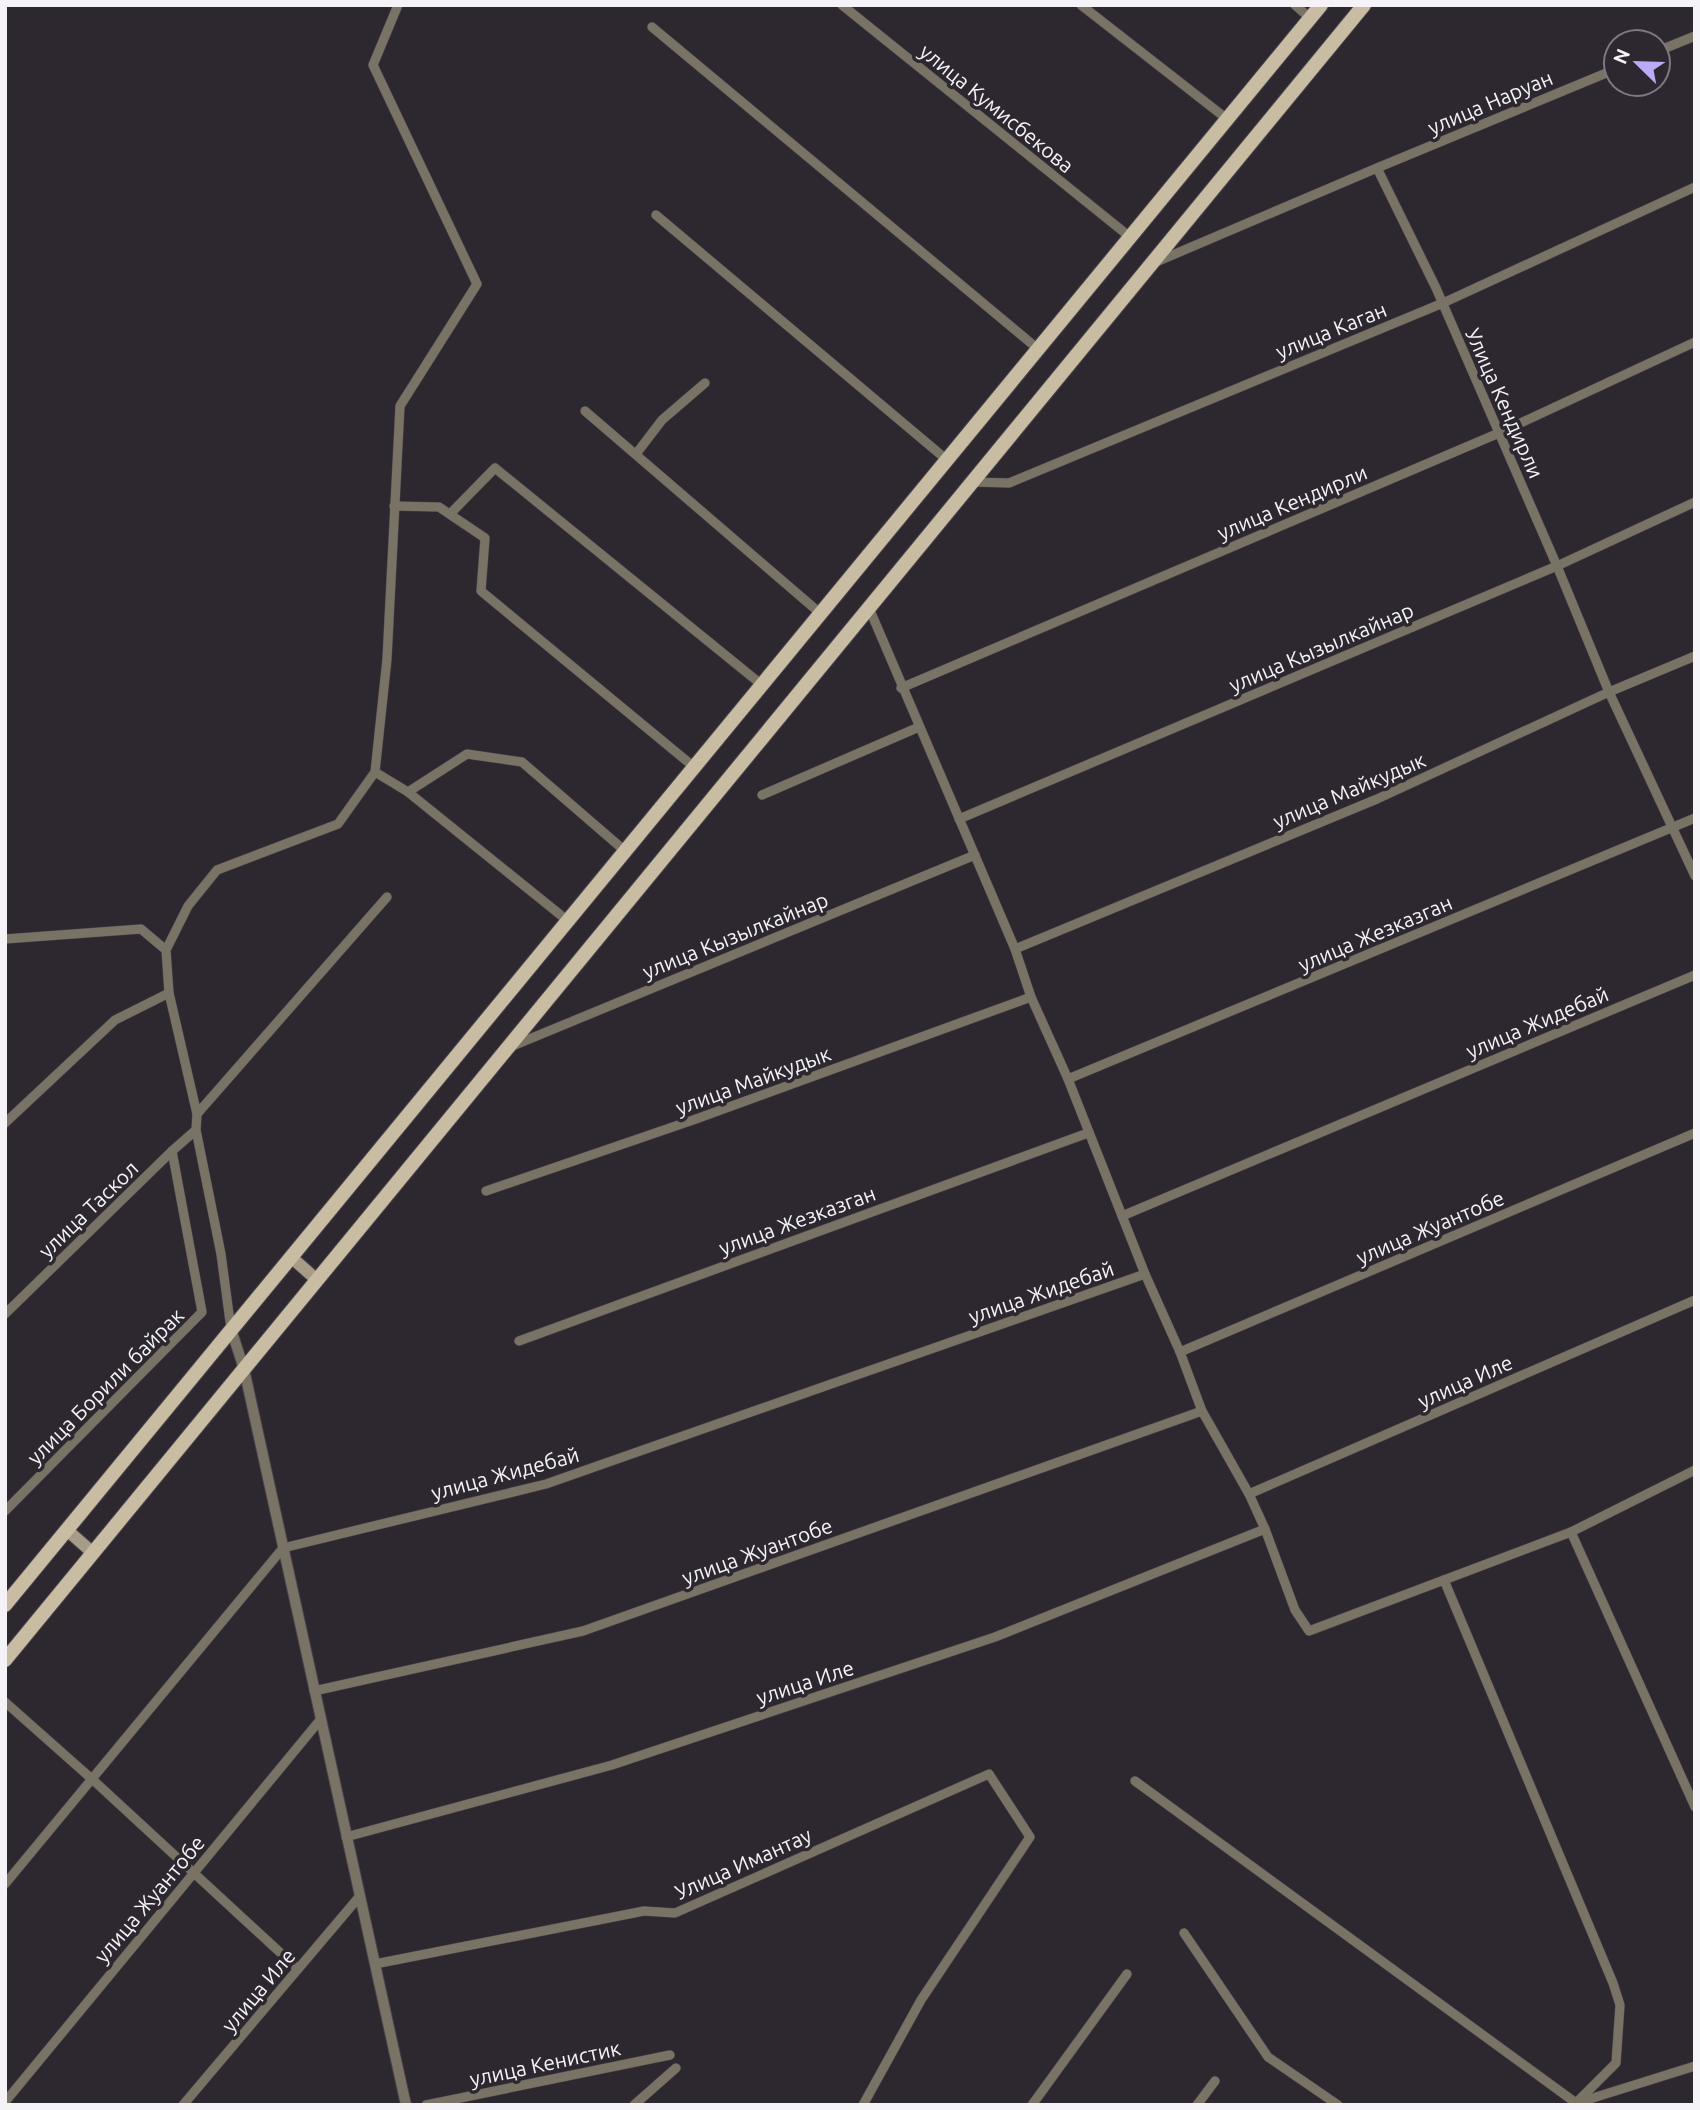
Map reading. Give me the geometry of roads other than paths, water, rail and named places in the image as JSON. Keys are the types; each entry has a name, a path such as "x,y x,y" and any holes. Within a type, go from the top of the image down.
{"main road":[{"path":"5,1605 1321,5"},
{"path":"5,1661 1364,5"},
{"path":"290,1257 317,1280"},
{"path":"67,1530 93,1553"}],"street":[{"path":"398,5 373,65 477,284 400,406 387,659 376,772 338,824 217,870 188,906 166,950 169,993 197,1114 196,1130 221,1254 231,1329 244,1369 406,2105"},
{"name":"улица Кумисбекова","path":"842,5 1130,237"},
{"path":"1081,5 1227,119"},
{"path":"1295,5 1310,18"},
{"path":"652,27 1038,349"},
{"path":"1672,45 1695,36"},
{"name":"улица Наруан","path":"1377,168 1602,75"},
{"path":"1154,263 1377,168"},
{"name":"Улица Кендирли","path":"1377,168 1443,303 1609,692 1695,876"},
{"name":"улица Каган","path":"973,482 1009,483 1443,303 1695,187"},
{"path":"656,215 947,460"},
{"name":"улица Кендирли","path":"902,688 1499,433 1695,342"},
{"path":"636,454 662,420 705,383"},
{"path":"585,411 821,614"},
{"path":"451,513 495,468 762,685"},
{"name":"улица Кызылкайнар","path":"959,819 1557,566 1695,502"},
{"path":"394,506 439,506 485,538 481,591 694,767"},
{"path":"869,608 1015,948 1031,997 1069,1079 1144,1274 1180,1352 1202,1411 1249,1494 1295,1610 1309,1631 1571,1532 1695,1471"},
{"name":"улица Майкудык","path":"1015,948 1377,799 1609,692 1695,656"},
{"path":"762,795 919,727"},
{"path":"408,792 467,754 522,762 625,851"},
{"path":"376,772 408,792 568,921"},
{"name":"улица Жезказган","path":"1069,1079 1695,818"},
{"name":"улица Кызылкайнар","path":"509,1048 975,855"},
{"path":"197,1114 387,897"},
{"path":"5,939 141,929 166,950"},
{"name":"улица Жидебай","path":"1122,1216 1695,975"},
{"path":"5,1123 115,1020 169,993"},
{"name":"улица Майкудык","path":"486,1191 696,1119 1031,997"},
{"name":"улица Таскол","path":"5,1314 196,1130"},
{"name":"улица Жезказган","path":"519,1341 1088,1133"},
{"name":"улица Жуантобе","path":"1180,1352 1695,1133"},
{"name":"улица Борили байрак","path":"5,1511 202,1312 172,1151"},
{"name":"улица Жидебай","path":"283,1548 546,1484 1144,1274"},
{"name":"улица Иле","path":"1249,1494 1695,1300"},
{"name":"улица Жуантобе","path":"314,1691 583,1631 1202,1411"},
{"name":"улица Иле","path":"346,1837 612,1765 982,1641 1265,1529"},
{"path":"1571,1532 1695,1807"},
{"path":"5,1884 283,1548"},
{"path":"1444,1580 1620,2005 1616,2063 1574,2104"},
{"path":"5,1702 298,1969"},
{"name":"улица Жуантобе","path":"5,2102 320,1720"},
{"name":"Улица Имантау","path":"375,1964 644,1911 675,1913 989,1774 1030,1837 921,2000 863,2105"},
{"path":"1135,1781 1574,2104"},
{"name":"улица Иле","path":"183,2105 359,1897"},
{"path":"1184,1933 1268,2057 1338,2105"},
{"path":"1032,2105 1127,1974"},
{"name":"улица Кенистик","path":"426,2105 670,2055"},
{"path":"1574,2104 1695,2066"},
{"path":"634,2105 676,2068"},
{"path":"1196,2105 1215,2081"}]}
